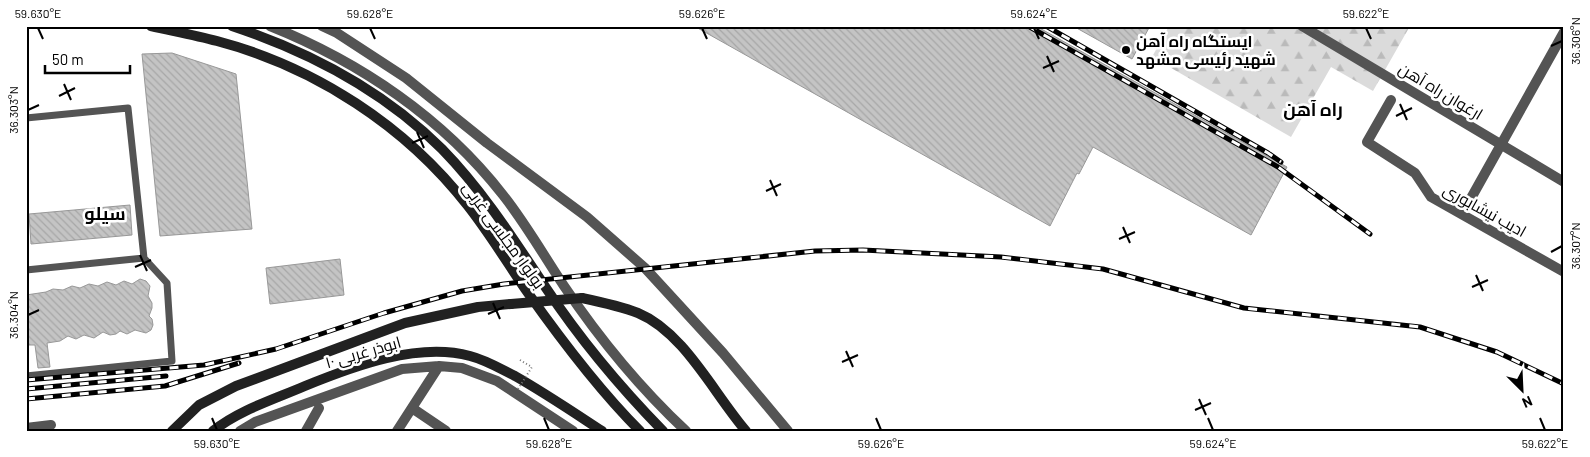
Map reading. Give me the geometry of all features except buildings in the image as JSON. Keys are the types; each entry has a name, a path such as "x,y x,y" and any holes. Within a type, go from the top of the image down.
{"main road":[{"name":"بولوار مجلسی غربی","path":"151,26 217,40 257,53 310,76 356,103 396,133 428,162 468,205 509,262 527,292 593,379 640,431"},
{"name":"بولوار مجلسی غربی","path":"232,26 265,37 318,60 366,88 409,119 442,150 482,196 512,236 580,336 663,431"},
{"name":"ابوذر غربی ۱۰","path":"172,431 199,406 236,386 405,323 478,307 582,298 610,304 639,314 663,328 683,348 746,431"},
{"name":"ابوذر غربی ۱۰","path":"214,431 248,410 338,373 376,360 410,353 441,352 470,356 498,367 534,387 602,431"}],"street":[{"path":"270,26 330,53 376,79 410,103 449,136 504,195 565,288 615,353 647,392 686,431"},
{"path":"322,26 337,33 406,78 487,143 587,217 645,268 723,353 788,431"},
{"name":"ارغوان راه آهن","path":"1302,26 1564,182"},
{"path":"1470,200 1564,32"},
{"name":"ادیب نیشابوری","path":"1391,100 1367,142 1415,173 1431,197 1564,272"},
{"path":"397,431 439,366"},
{"path":"240,431 256,422 395,372 439,366 462,368 496,381 570,430"},
{"path":"306,431 319,408"},
{"path":"412,408 446,431"},
{"path":"26,428 50,428"}],"lane":[{"path":"26,118 128,108 144,258 166,283 172,361 26,376"},
{"path":"26,270 144,258"}],"path":[{"path":"518,389 532,367 520,360"}],"green space":[{"path":"1169,26 1410,26 1373,91 1331,67 1291,137 1152,57"}],"railway":[{"path":"1028,26 1278,167 1370,234"},
{"path":"1046,26 1281,162"},
{"path":"26,380 204,365 276,349 384,313 462,291 504,284 815,251 863,250 1001,257 1103,269 1244,308 1420,327 1497,352 1564,384"},
{"path":"26,399 165,386 239,363"},
{"path":"26,389 166,376"}],"place":[{"name":"ایستگاه راه آهن شهید رئیسی مشهد","path":"1126,50"}],"district":[{"name":"راه آهن","path":"1313,110"},
{"name":"سیلو","path":"105,214"}]}
